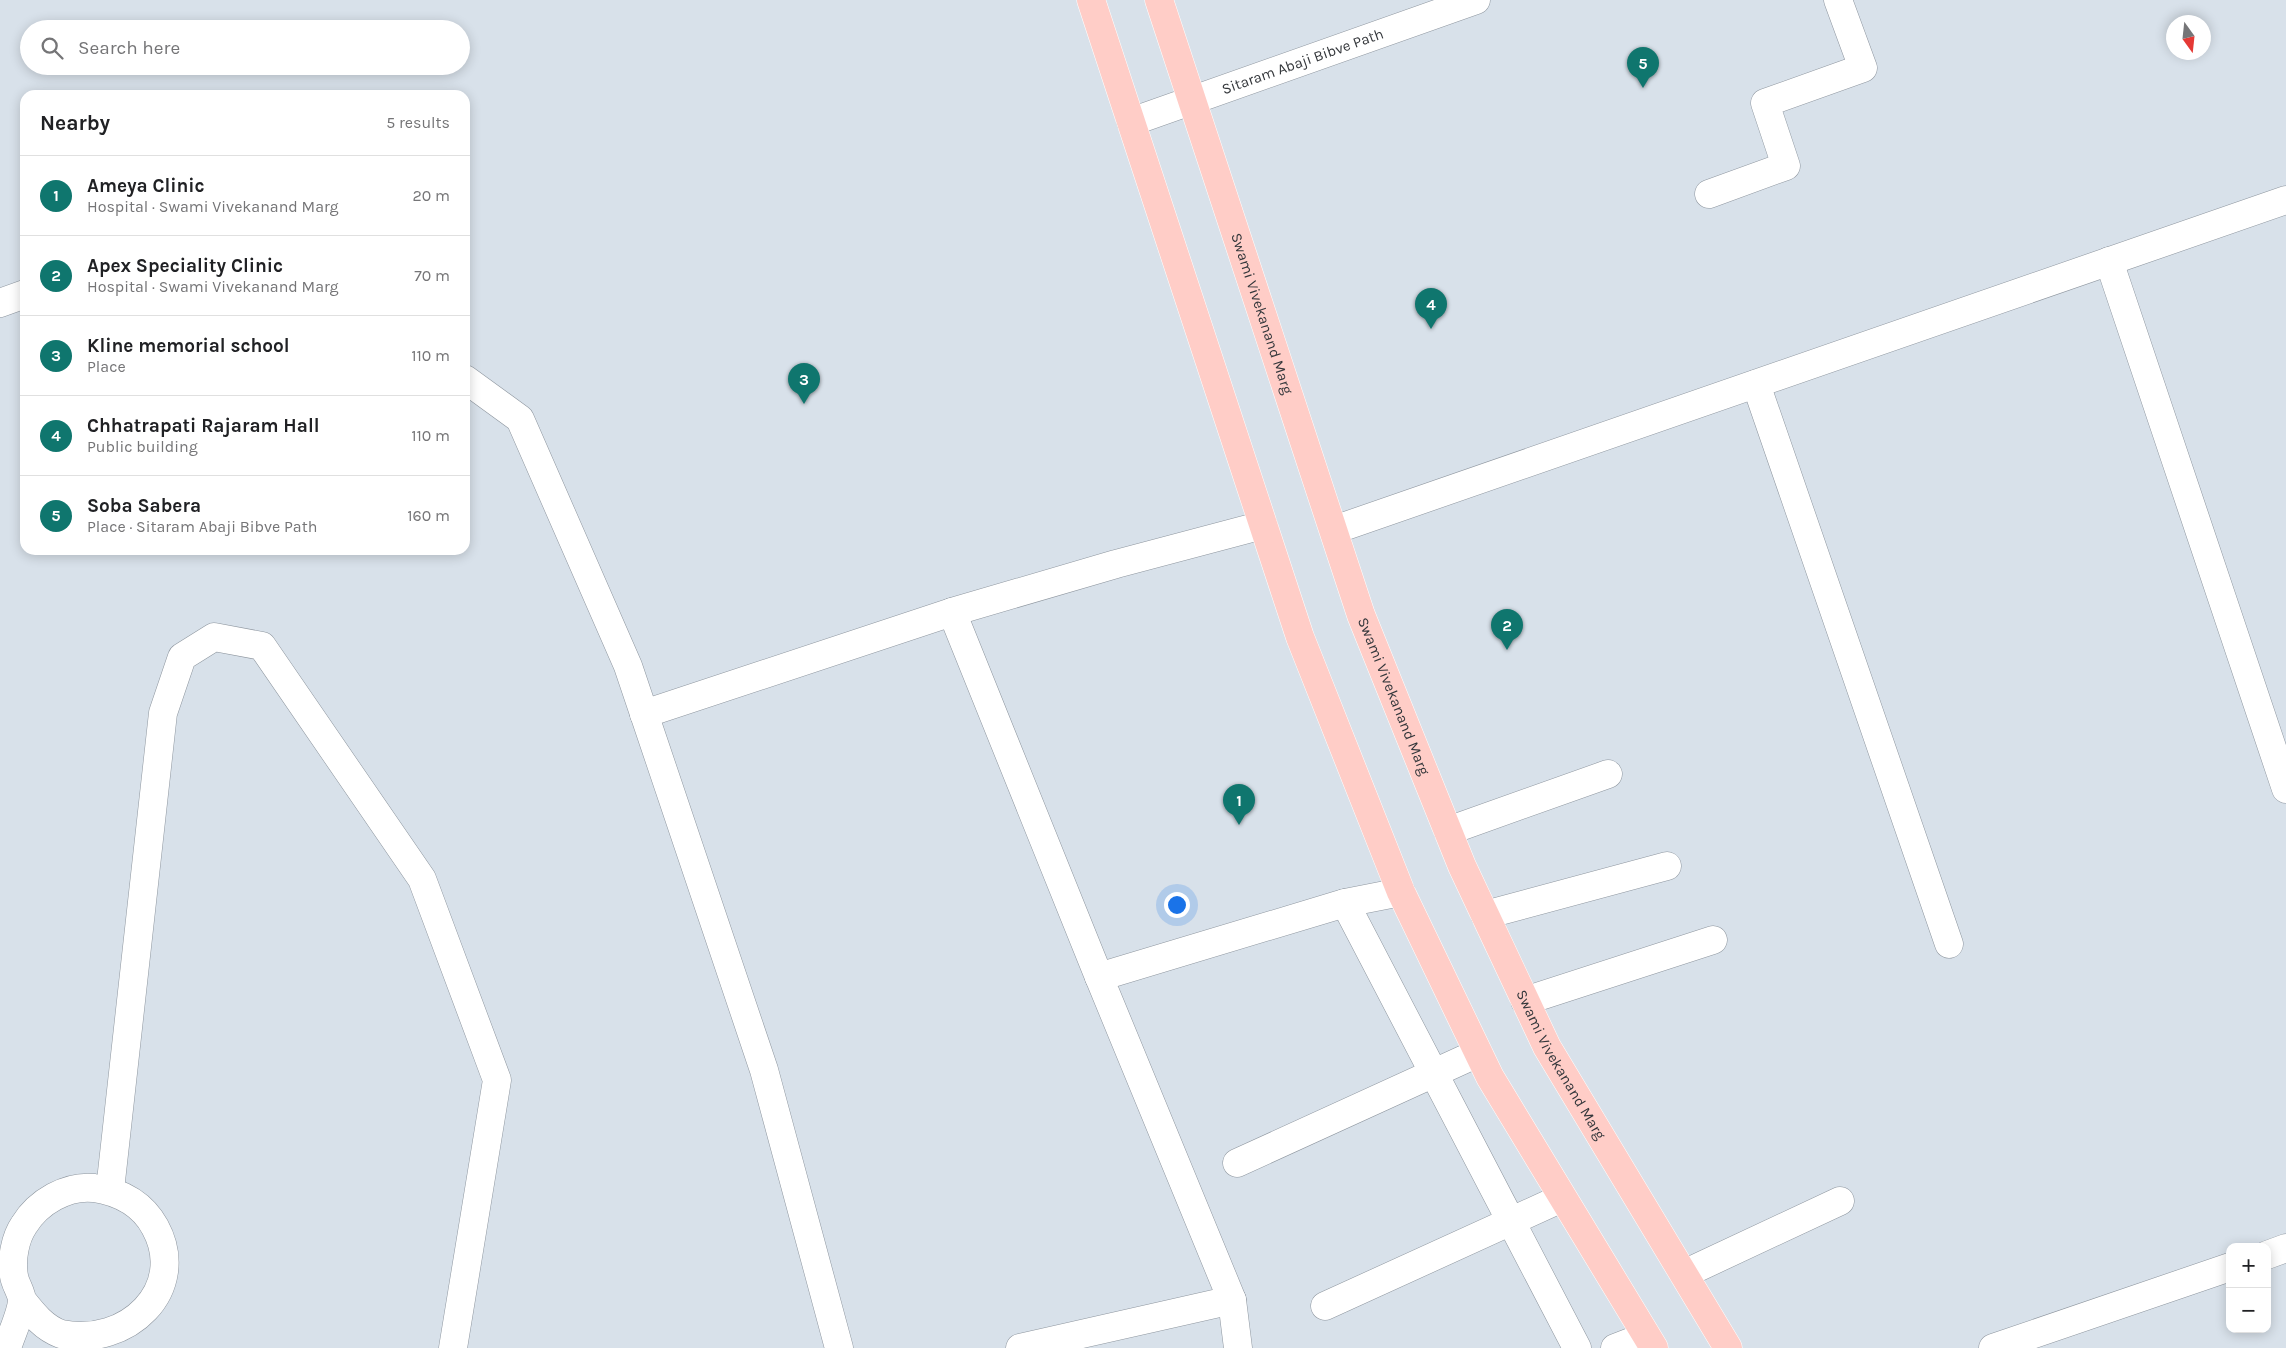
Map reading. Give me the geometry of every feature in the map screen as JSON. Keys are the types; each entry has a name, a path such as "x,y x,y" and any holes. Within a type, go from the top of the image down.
{"main road":[{"path":"1091,0 1300,637 1401,892 1490,1077 1650,1342"},
{"name":"Swami Vivekanand Marg","path":"1159,0 1361,615 1448,831 1484,915 1547,1047 1728,1348"}],"street":[{"name":"Sitaram Abaji Bibve Path","path":"1131,122 1476,0"},
{"path":"1709,194 1786,166 1765,103 1862,68 1838,0"},
{"path":"1334,530 2286,200"},
{"path":"2109,261 2286,789"},
{"path":"0,303 20,296"},
{"path":"470,383 520,419 628,666 764,1070 839,1348"},
{"path":"1756,384 1949,944"},
{"path":"644,714 952,612 1116,564 1263,524"},
{"path":"952,612 1232,1300 1238,1348"},
{"path":"110,1190 163,713 182,657 214,637 262,646 422,879 497,1080 453,1348"},
{"path":"1448,831 1608,774"},
{"path":"1484,915 1667,866"},
{"path":"1099,977 1345,904 1401,892"},
{"path":"1345,904 1577,1348"},
{"path":"1525,1001 1714,940"},
{"path":"1237,1163 1478,1053"},
{"path":"7,1348 9,1291 14,1249 23,1225 40,1205 63,1192 86,1187 110,1190 132,1201 150,1217 161,1238 165,1261 162,1285 152,1307 135,1324 111,1336 86,1339 60,1334 38,1320 9,1291"},
{"path":"1325,1306 1562,1198"},
{"path":"1684,1274 1840,1201"},
{"path":"2271,1253 2286,1248"},
{"path":"1993,1348 2226,1268"},
{"path":"1020,1348 1232,1300"},
{"path":"1615,1348 1650,1342"}],"place":[{"name":"Soba Sabera","path":"1643,88"},
{"name":"Chhatrapati Rajaram Hall","path":"1431,329"},
{"name":"Kline memorial school","path":"804,404"},
{"name":"Apex Speciality Clinic","path":"1507,650"},
{"name":"Ameya Clinic","path":"1239,825"}]}
